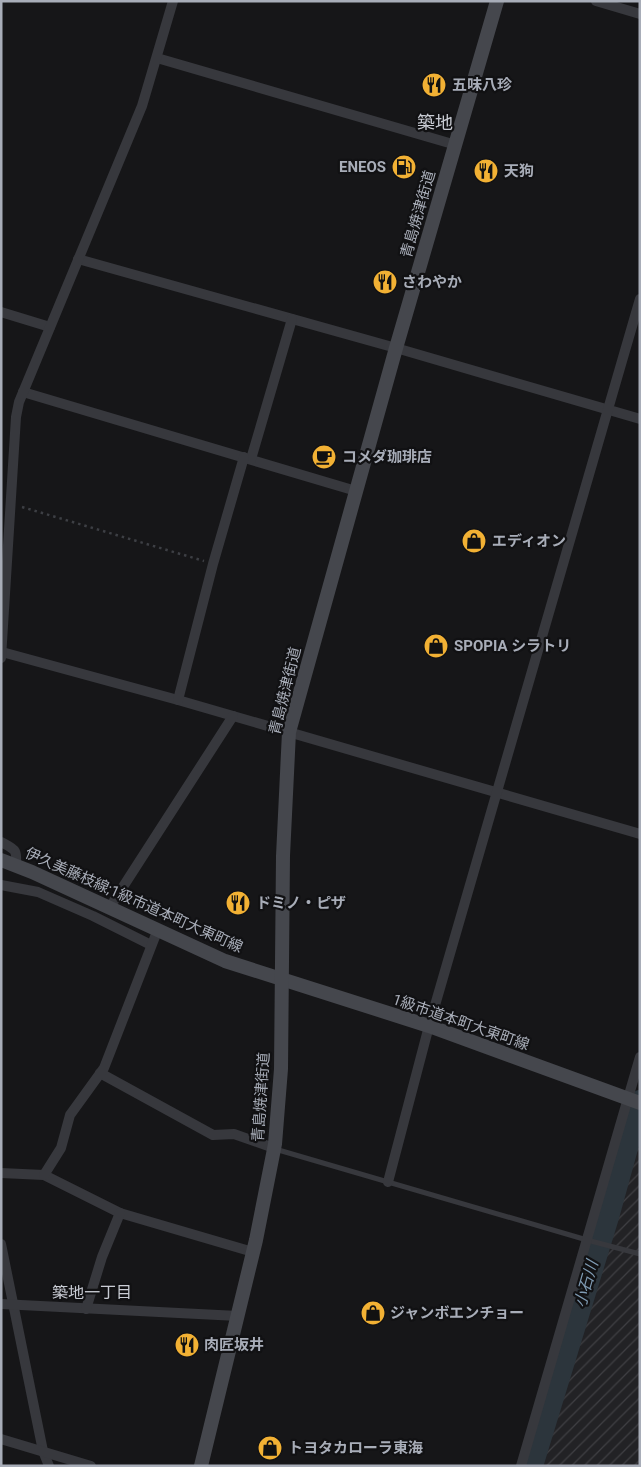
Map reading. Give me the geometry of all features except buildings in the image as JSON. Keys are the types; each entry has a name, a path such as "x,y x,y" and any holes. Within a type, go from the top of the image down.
{"main road":[{"name":"青島焼津街道","path":"201,1466 253,1252 274,1148 279,1111 283,856 288,732 396,348 498,1"},
{"name":"伊久美藤枝線;1級市道本町大東町線","path":"1,860 110,907 225,961 282,978"},
{"name":"1級市道本町大東町線","path":"282,978 429,1026 634,1101"}],"street":[{"path":"1,658 8,505 16,417 50,327 142,106 173,1"},
{"path":"596,1 640,14"},
{"path":"157,58 456,145"},
{"path":"78,259 640,419"},
{"path":"388,1182 429,1026 640,299"},
{"path":"1,312 50,327"},
{"path":"178,700 214,564 292,319"},
{"path":"24,392 356,491"},
{"path":"2,652 178,700 640,834"},
{"path":"110,907 233,716"},
{"path":"1,842 14,849 17,853 16,866"},
{"path":"1,885 38,892 94,916 150,946"},
{"path":"44,1175 61,1148 70,1116 100,1073 158,929"},
{"path":"521,1466 587,1240 634,1101 640,1057"},
{"path":"100,1073 214,1135 234,1134 274,1148"},
{"path":"1,1173 44,1175 120,1213 253,1252"},
{"path":"86,1308 102,1257 120,1213"},
{"path":"1,1244 43,1451 49,1466"},
{"path":"1,1304 238,1316"},
{"path":"1,1439 92,1466"}],"lane":[{"path":"274,1148 640,1254"}],"path":[{"path":"8,505 214,564"}],"shaded area":[{"path":"640,1140 640,1466 541,1466"}],"waterway":[{"name":"小石川","path":"532,1466 608,1217 640,1101"}],"place":[{"name":"五味八珍","path":"434,85"},
{"name":"ENEOS","path":"404,167"},
{"name":"天狗","path":"486,171"},
{"name":"さわやか","path":"385,282"},
{"name":"コメダ珈琲店","path":"324,457"},
{"name":"エディオン","path":"474,541"},
{"name":"SPOPIA シラトリ","path":"436,646"},
{"name":"ドミノ・ピザ","path":"238,903"},
{"name":"ジャンボエンチョー","path":"373,1313"},
{"name":"肉匠坂井","path":"187,1345"},
{"name":"トヨタカローラ東海","path":"270,1448"}],"district":[{"name":"築地","path":"435,122"},
{"name":"築地一丁目","path":"92,1292"}]}
